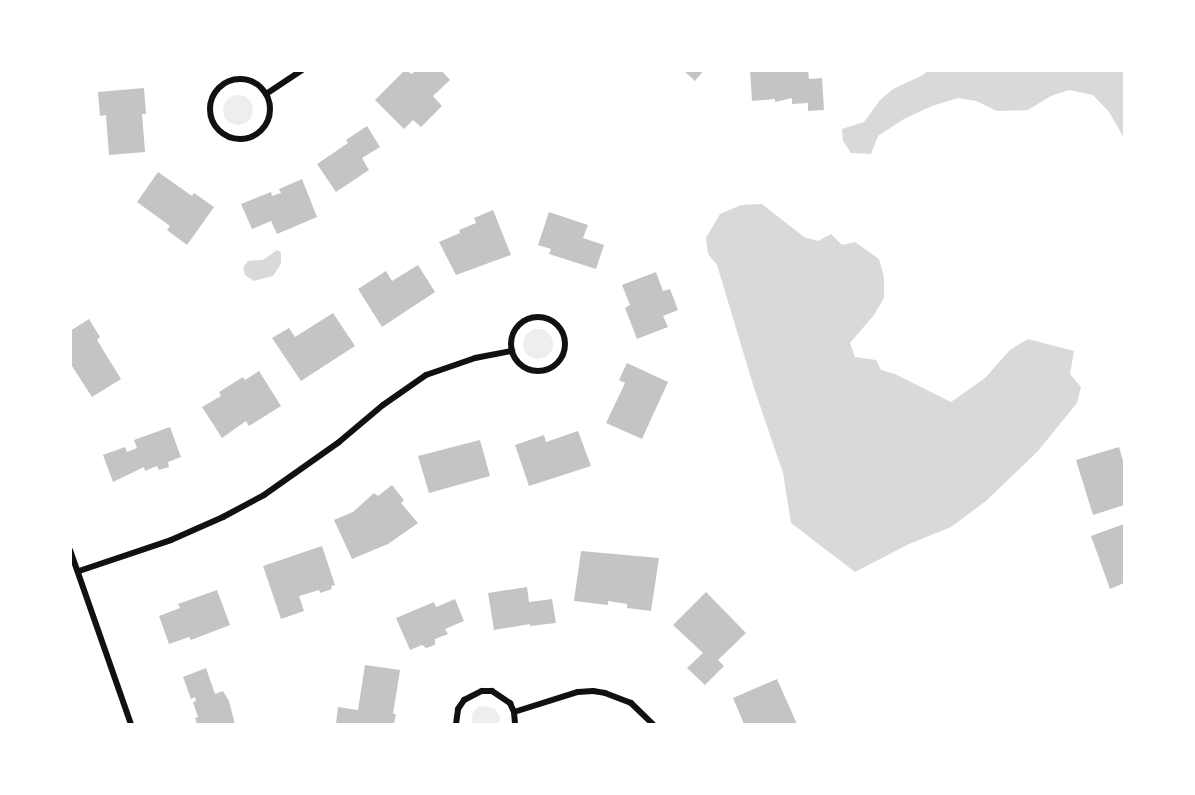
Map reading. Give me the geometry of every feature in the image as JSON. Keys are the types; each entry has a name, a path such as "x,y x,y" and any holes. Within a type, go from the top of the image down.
{"street":[{"path":"266,94 302,70"},
{"path":"241,79 251,81 266,94 270,114 259,132 240,138 221,131 214,123 211,103 221,85 241,79"},
{"path":"545,317 554,321 564,336 563,355 550,368 531,370 516,359 512,351 513,332 526,319 545,317"},
{"path":"79,571 171,540 223,518 264,495 339,442 382,405 426,375 475,358 512,351"},
{"path":"70,550 131,724"},
{"path":"456,724 458,709 464,700 482,691 492,691 502,696 514,712 515,724"},
{"path":"514,712 578,692 593,691 631,703 653,724"}],"shaded area":[{"path":"927,71 1124,71 1124,138 1109,112 1093,95 1069,90 1051,96 1028,110 997,111 976,101 958,98 932,106 904,119 878,136 871,154 851,153 843,141 842,129 864,122 880,100 893,89"},
{"path":"238,95 248,100 253,110 248,120 238,125 228,120 223,110 228,100"},
{"path":"762,204 804,237 818,241 831,234 842,245 855,242 879,259 884,277 884,298 874,315 850,343 855,357 876,360 881,370 895,374 951,402 985,378 1010,350 1028,339 1074,351 1070,374 1081,387 1077,403 1038,451 986,501 951,527 909,544 855,572 791,523 783,473 754,388 717,265 708,254 706,238 720,214 741,205"},
{"path":"277,250 281,252 281,264 273,276 254,281 245,275 243,268 248,261 263,260"},
{"path":"538,329 548,334 553,344 548,354 538,359 528,354 523,344 528,334"},
{"path":"480,706 494,708 500,716 499,724 471,724 473,712"}],"building":[{"path":"405,70 412,74 416,70 441,70 450,80 433,96 442,106 421,127 413,120 404,129 375,100"},
{"path":"683,70 704,70 695,81"},
{"path":"750,70 808,70 809,79 822,78 824,110 808,111 808,103 792,104 792,98 775,102 775,99 752,101"},
{"path":"144,88 146,114 142,114 145,152 109,155 106,115 100,116 98,92"},
{"path":"367,126 380,147 362,158 369,170 336,192 317,164 348,143 346,140"},
{"path":"158,172 192,196 194,193 214,207 187,245 167,230 170,226 137,202"},
{"path":"302,179 317,217 277,234 271,221 252,229 241,204 271,192 272,196 281,193 279,189"},
{"path":"493,210 511,255 456,275 439,242 460,233 459,230 476,223 474,218"},
{"path":"549,212 588,225 583,238 604,245 596,269 549,254 551,249 538,245"},
{"path":"418,265 435,292 382,327 358,289 386,271 392,281"},
{"path":"656,272 663,291 670,289 678,310 663,316 668,327 637,339 625,308 630,305 622,285"},
{"path":"333,313 355,346 301,381 272,338 289,328 295,337"},
{"path":"89,319 100,337 97,340 121,379 92,397 70,363 70,331"},
{"path":"627,363 668,382 642,439 606,423 625,383 619,380"},
{"path":"259,371 281,406 249,426 246,421 222,438 202,407 221,396 219,392 243,377 245,380"},
{"path":"170,427 181,457 168,462 169,467 159,470 157,466 145,471 144,467 113,482 103,455 125,447 127,452 137,448 134,440"},
{"path":"578,431 591,466 529,486 515,445 544,435 546,442"},
{"path":"480,440 490,476 429,493 418,456"},
{"path":"1119,447 1124,464 1124,505 1093,515 1076,460"},
{"path":"392,485 404,500 401,503 418,523 388,544 352,559 334,520 353,512 374,493 378,496"},
{"path":"1124,524 1124,583 1110,589 1091,536"},
{"path":"322,546 335,585 331,586 332,589 320,593 319,590 299,596 304,611 281,619 263,566"},
{"path":"581,551 659,558 651,611 627,608 627,604 608,601 608,605 574,601"},
{"path":"527,587 529,602 552,599 556,623 530,626 530,624 494,630 488,593"},
{"path":"217,590 230,625 191,640 189,637 169,644 159,616 180,608 178,604"},
{"path":"706,592 746,633 718,660 724,666 705,685 687,668 703,653 673,625"},
{"path":"455,599 464,621 445,629 448,634 435,639 435,645 426,648 422,645 410,650 396,618 434,602 436,607"},
{"path":"365,665 400,670 393,714 396,714 394,724 336,724 338,707 358,710"},
{"path":"206,668 215,694 223,691 229,701 235,724 197,724 195,718 198,717 193,702 196,701 195,697 191,699 183,677"},
{"path":"777,679 797,724 744,724 733,698"}]}
